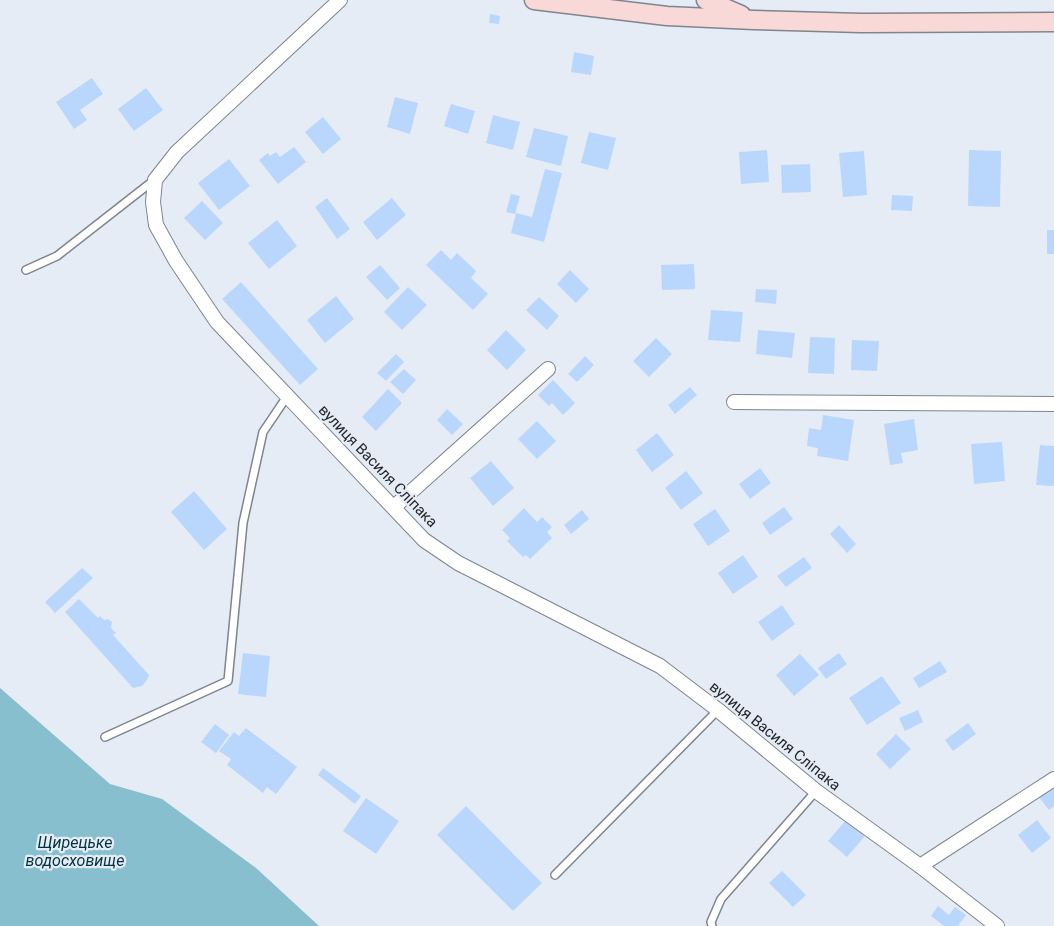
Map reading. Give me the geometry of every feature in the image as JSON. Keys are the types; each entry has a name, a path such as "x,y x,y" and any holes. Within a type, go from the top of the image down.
{"main road":[{"path":"534,0 667,16 754,20 861,23 1054,22"},
{"path":"706,0 754,20"}],"street":[{"path":"155,180 177,152 340,0"},
{"name":"вулиця Василя Сліпака","path":"155,180 153,202 156,225 176,261 217,322 424,540 458,563 660,666 718,710 816,791 920,866 996,926"},
{"path":"394,507 548,369"},
{"path":"734,402 1054,404"},
{"path":"920,866 1054,778"}],"lane":[{"path":"26,270 57,256 155,180"},
{"path":"105,737 228,681 243,523 263,432 288,395"},
{"path":"555,875 718,710"},
{"path":"712,926 711,922 721,898 816,791"}],"water":[{"name":"Щирецьке водосховище","path":"0,688 110,784 162,799 256,868 319,926 0,926"}],"building":[{"path":"490,14 500,16 499,24 489,23"},
{"path":"574,52 594,56 591,75 571,72"},
{"path":"92,78 103,94 80,110 87,120 74,129 56,102"},
{"path":"146,88 163,110 134,131 118,109"},
{"path":"395,97 418,103 410,134 387,127"},
{"path":"451,104 475,111 468,134 444,126"},
{"path":"493,115 520,122 513,150 486,143"},
{"path":"323,117 341,139 323,154 305,132"},
{"path":"534,128 568,136 561,166 526,157"},
{"path":"589,132 616,138 608,170 581,163"},
{"path":"294,147 306,162 278,184 259,160 268,153 270,156 276,152 280,157"},
{"path":"767,150 769,182 741,184 739,152"},
{"path":"969,150 1001,151 1000,207 968,206"},
{"path":"864,151 867,195 843,197 839,153"},
{"path":"229,159 250,186 219,210 198,183"},
{"path":"810,164 811,192 782,193 781,165"},
{"path":"545,169 562,173 544,242 511,233 516,213 532,217"},
{"path":"511,194 520,196 515,214 506,212"},
{"path":"892,195 913,196 912,211 891,210"},
{"path":"327,198 350,229 337,239 315,207"},
{"path":"392,198 406,215 377,240 363,222"},
{"path":"202,201 223,223 205,240 184,218"},
{"path":"277,220 297,246 269,269 248,243"},
{"path":"1047,230 1054,230 1054,254 1047,254"},
{"path":"441,250 451,260 457,253 476,271 471,278 488,294 473,310 426,265"},
{"path":"694,264 695,289 662,290 661,265"},
{"path":"380,265 400,288 387,300 366,277"},
{"path":"570,270 589,289 576,303 557,284"},
{"path":"241,282 318,369 300,385 222,299"},
{"path":"408,287 427,305 402,330 384,312"},
{"path":"756,289 777,290 776,304 755,302"},
{"path":"336,296 354,319 325,343 307,320"},
{"path":"539,297 559,316 547,330 526,310"},
{"path":"711,310 743,312 740,342 708,340"},
{"path":"506,330 526,350 507,370 487,350"},
{"path":"758,330 795,333 792,358 756,354"},
{"path":"810,337 835,338 834,374 808,373"},
{"path":"656,338 672,354 649,377 633,361"},
{"path":"852,340 879,341 877,371 851,370"},
{"path":"396,354 404,362 386,381 377,373"},
{"path":"585,356 594,365 577,382 568,374"},
{"path":"404,369 416,380 403,394 390,382"},
{"path":"553,380 575,403 563,415 552,403 549,406 538,395"},
{"path":"690,387 697,395 675,414 668,405"},
{"path":"388,389 402,403 376,431 362,417"},
{"path":"447,409 463,424 452,435 437,420"},
{"path":"823,415 854,420 848,461 817,456 818,448 807,446 809,428 821,430"},
{"path":"914,419 918,450 901,453 903,463 890,465 884,424"},
{"path":"537,421 556,441 537,459 518,439"},
{"path":"657,433 674,455 652,472 636,450"},
{"path":"1002,442 1005,481 974,484 971,444"},
{"path":"1040,445 1054,446 1054,486 1036,485"},
{"path":"491,461 514,488 493,506 470,478"},
{"path":"760,468 771,483 750,499 739,484"},
{"path":"686,471 703,493 681,510 665,488"},
{"path":"194,491 227,529 204,550 171,512"},
{"path":"784,507 793,519 770,535 762,523"},
{"path":"524,508 537,522 542,517 552,527 547,532 552,538 530,559 526,555 523,557 507,541 510,538 502,530"},
{"path":"715,509 730,531 708,546 693,524"},
{"path":"582,510 589,519 571,534 564,525"},
{"path":"839,525 856,544 847,553 830,534"},
{"path":"743,555 758,577 733,594 718,573"},
{"path":"804,557 812,568 786,587 777,576"},
{"path":"82,568 93,578 55,613 45,602"},
{"path":"79,599 98,618 100,616 112,622 111,628 116,633 113,635 149,675 142,686 133,688 65,612"},
{"path":"782,605 795,624 772,641 758,622"},
{"path":"243,653 270,656 266,697 238,694"},
{"path":"839,653 847,664 826,679 818,668"},
{"path":"800,654 819,675 794,696 776,675"},
{"path":"940,661 947,672 919,688 913,678"},
{"path":"882,676 901,703 867,725 849,698"},
{"path":"918,710 923,722 905,731 899,718"},
{"path":"968,723 976,734 953,751 945,740"},
{"path":"215,724 229,735 216,753 201,742"},
{"path":"246,728 297,767 276,794 267,787 263,793 227,765 231,759 219,751 234,732 239,736"},
{"path":"896,734 911,749 890,769 876,754"},
{"path":"323,768 361,796 355,804 318,775"},
{"path":"1054,786 1054,806 1049,810 1039,797"},
{"path":"366,798 399,821 376,854 343,831"},
{"path":"466,806 542,883 513,911 437,835"},
{"path":"846,820 865,836 847,857 828,841"},
{"path":"1037,820 1051,838 1032,853 1018,835"},
{"path":"782,871 806,895 793,907 769,883"},
{"path":"938,906 949,915 955,907 966,915 958,926 944,926 931,916"}]}
